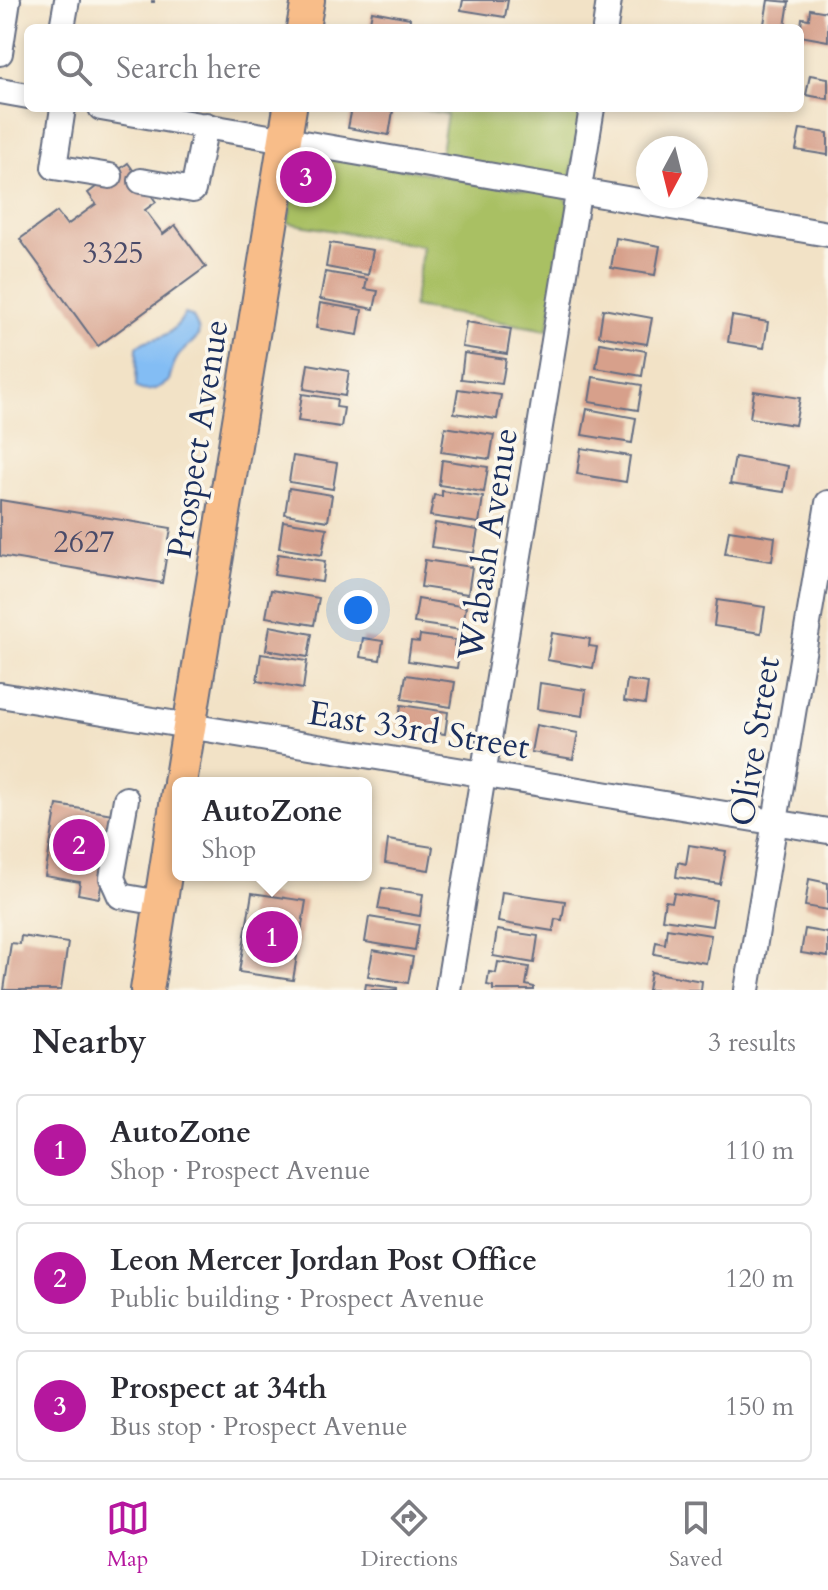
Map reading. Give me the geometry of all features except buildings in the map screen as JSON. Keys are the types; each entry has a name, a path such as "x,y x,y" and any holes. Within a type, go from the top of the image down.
{"main road":[{"path":"304,24 308,0"},
{"name":"Prospect Avenue","path":"181,777 289,112"},
{"path":"147,990 172,829"}],"street":[{"path":"0,53 8,0"},
{"path":"63,24 67,0"},
{"path":"606,24 609,0"},
{"path":"0,91 24,95"},
{"path":"62,112 54,167 110,176"},
{"path":"126,112 828,234"},
{"name":"Wabash Avenue","path":"448,990 591,112"},
{"path":"141,181 193,190 206,125"},
{"name":"Olive Street","path":"747,990 828,503"},
{"name":"East 33rd Street","path":"0,695 828,831"},
{"path":"126,799 112,878 120,896 160,903"}],"green space":[{"path":"435,112 581,112 570,179 440,158 447,114"},
{"path":"307,153 563,196 569,204 548,330 413,307 423,246 288,223 299,159"}],"water":[{"path":"185,314 192,316 199,333 177,358 169,381 148,390 136,387 137,347 169,333"}],"place":[{"name":"Prospect at 34th","path":"306,177"},
{"name":"Leon Mercer Jordan Post Office","path":"79,845"},
{"name":"AutoZone","path":"272,937"}]}
